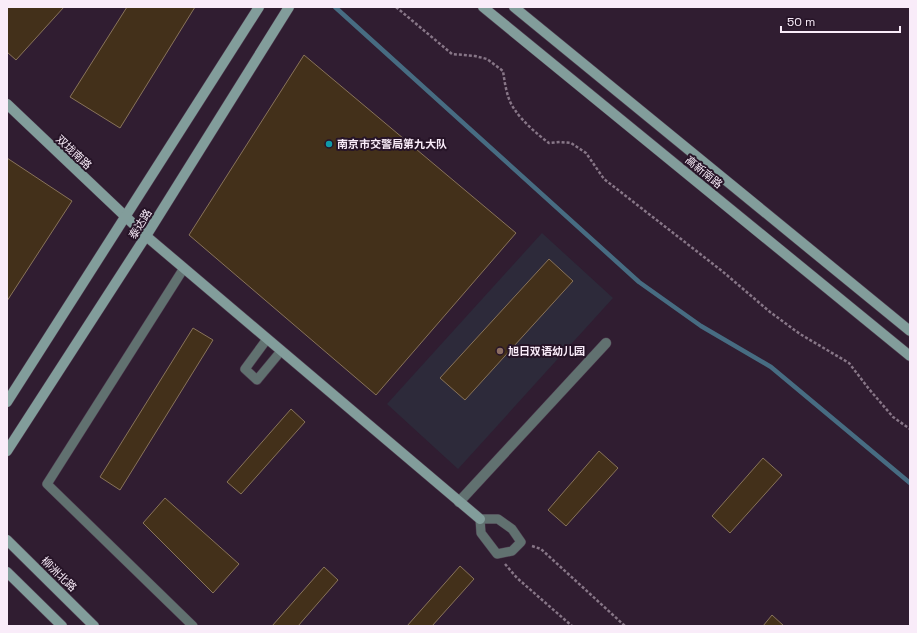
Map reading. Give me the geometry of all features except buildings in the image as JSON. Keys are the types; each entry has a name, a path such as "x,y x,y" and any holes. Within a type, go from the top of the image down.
{"street":[{"name":"泰达路","path":"7,402 258,7"},
{"name":"泰达路","path":"7,451 146,236 289,7"},
{"name":"高新南路","path":"483,7 910,356"},
{"name":"高新南路","path":"514,7 910,331"},
{"name":"双垅南路","path":"7,104 146,236 480,520"},
{"path":"459,502 606,343"},
{"name":"柳洲北路","path":"7,540 94,626"},
{"path":"7,572 62,626"}],"lane":[{"path":"184,268 47,484 193,626"},
{"path":"267,339 245,369 257,380 281,351"},
{"path":"498,519 512,529 521,542 512,551 497,554 481,533 480,520 498,519"}],"path":[{"path":"396,7 452,54 475,56 487,59 503,71 507,92 514,110 540,136 549,143 571,143 586,153 604,179 722,271 770,312 800,334 849,363 893,417 910,429"},
{"path":"521,542 541,548 626,626"},
{"path":"497,554 517,578 572,626"}],"shaded area":[{"name":"旭日双语幼儿园","path":"542,233 613,298 458,469 387,404"}],"waterway":[{"path":"335,7 639,282 701,326 771,367 910,483"}],"place":[{"name":"南京市交警局第九大队","path":"329,144"},
{"name":"旭日双语幼儿园","path":"500,351"}]}
